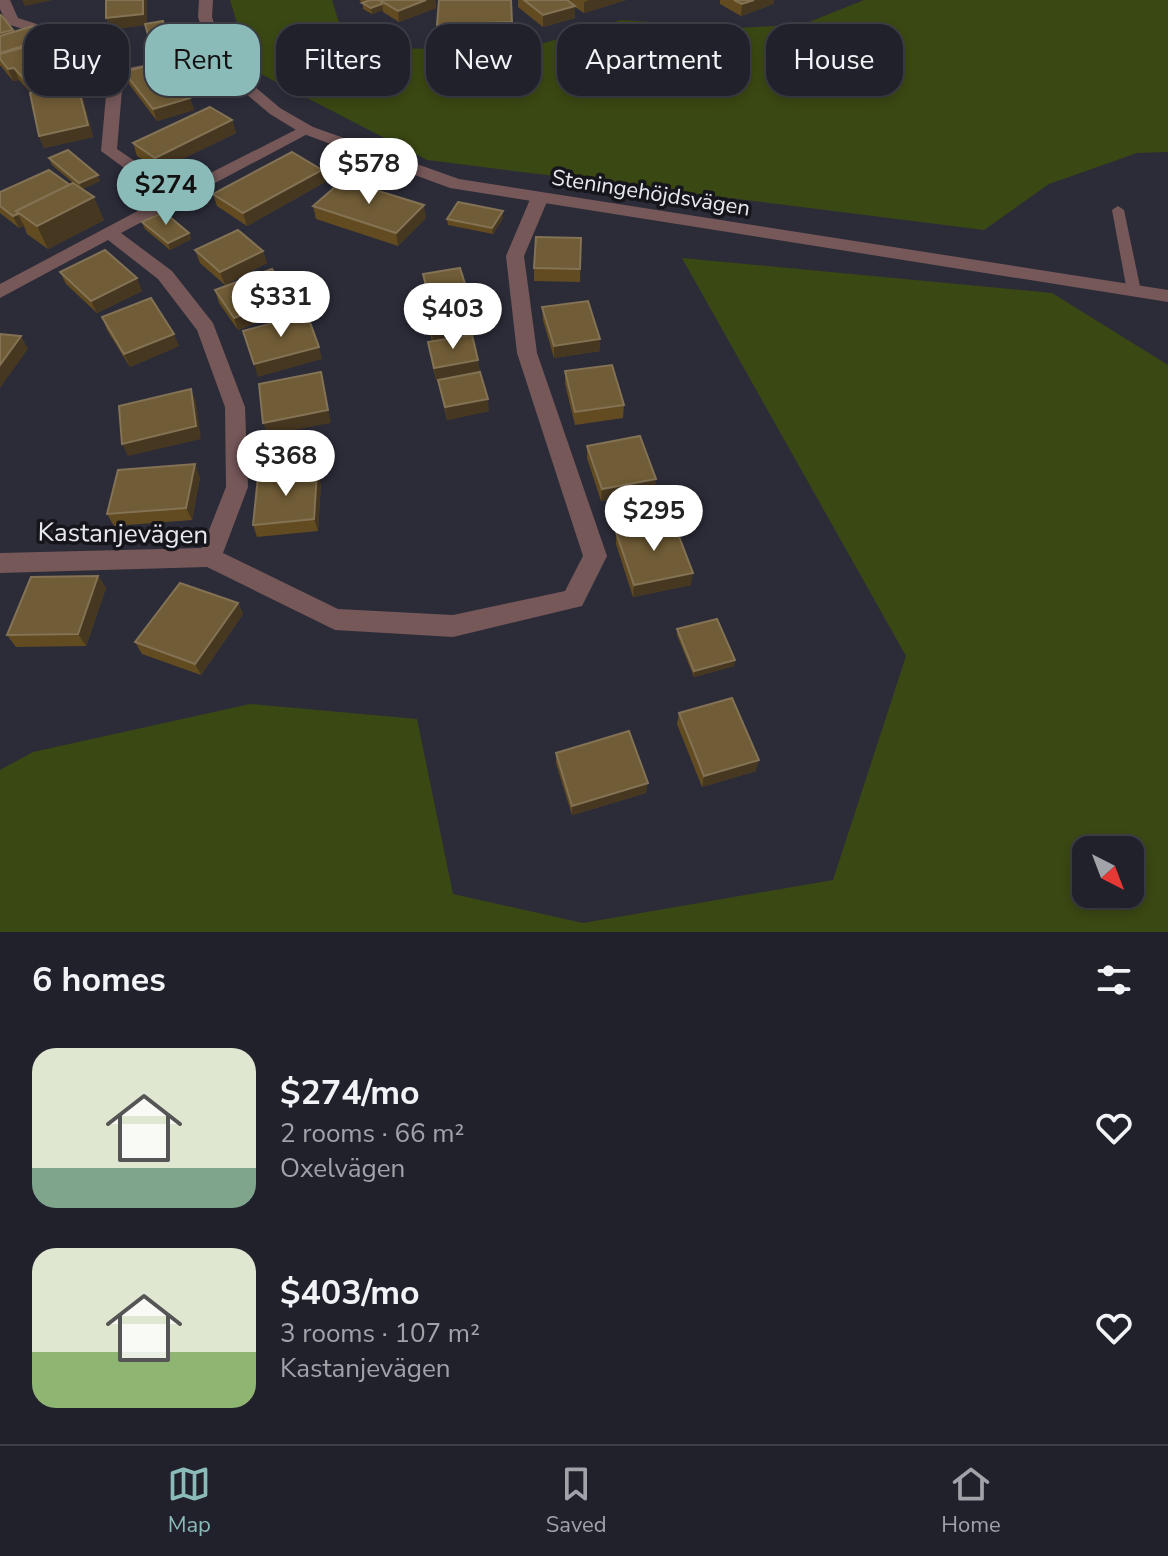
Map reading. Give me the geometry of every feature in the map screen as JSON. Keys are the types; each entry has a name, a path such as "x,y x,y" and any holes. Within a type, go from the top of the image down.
{"street":[{"path":"3,0 12,21 24,25"},
{"name":"Steningehöjdsvägen","path":"206,0 207,24"},
{"path":"114,96 109,151 176,197"},
{"name":"Steningehöjdsvägen","path":"257,96 307,130 456,184 1168,296"},
{"path":"0,292 307,130"},
{"name":"Kastanjevägen","path":"0,563 210,557 335,619 453,626 573,599 595,556 527,353 515,256 540,197"},
{"path":"109,232 165,275 206,328 235,407 237,487 210,557"}],"lane":[{"path":"1118,210 1134,291"}],"green space":[{"path":"230,0 332,0 339,24 276,24 276,82 260,74 260,24 237,24"},
{"path":"864,0 1168,0 1168,152 1137,153 1049,184 984,230 427,160 303,96 410,96 410,48 426,49 426,96 541,96 541,44 557,39 557,96 750,96 750,27 766,26 766,96 903,96 903,24 804,24"},
{"path":"621,20 680,24 608,24"},
{"path":"682,258 1052,293 1168,365 1168,932 0,932 0,770 33,752 250,704 417,719 453,894 583,923 833,880 906,656"}],"building":[{"path":"106,0 143,0 143,14 106,18"},
{"path":"383,0 382,4 371,8 362,3"},
{"path":"383,0 426,0 398,11"},
{"path":"439,0 511,0 512,22 437,24"},
{"path":"524,0 567,0 575,6 543,15"},
{"path":"1,15 13,30 0,33"},
{"path":"24,29 24,46 0,53 0,36"},
{"path":"24,47 24,79 14,68 8,69 0,54"},
{"path":"145,66 145,96 190,98 153,109 129,78 129,71"},
{"path":"31,96 80,96 88,125 39,136"},
{"path":"210,107 232,120 155,158 133,143"},
{"path":"68,150 98,175 79,183 49,158"},
{"path":"292,152 322,170 243,213 213,194"},
{"path":"49,170 70,185 16,211 18,214 13,216 0,206 0,192"},
{"path":"343,180 424,205 396,233 313,206"},
{"path":"73,183 94,197 37,226 16,211"},
{"path":"458,202 503,211 492,228 447,219"},
{"path":"164,212 189,233 168,243 142,222"},
{"path":"238,230 263,251 220,272 195,250"},
{"path":"536,237 581,238 580,269 534,268"},
{"path":"105,250 137,278 91,301 60,272"},
{"path":"460,268 467,290 429,297 423,274"},
{"path":"272,269 292,296 234,318 215,290"},
{"path":"151,298 174,334 124,354 102,317"},
{"path":"466,300 474,323 432,331 424,308"},
{"path":"588,301 600,339 554,346 542,307"},
{"path":"307,314 319,347 254,364 243,331"},
{"path":"0,334 21,336 0,365"},
{"path":"472,335 478,360 434,368 428,342"},
{"path":"612,365 624,405 575,412 565,371"},
{"path":"321,372 328,410 263,423 259,384"},
{"path":"480,372 488,399 445,407 438,380"},
{"path":"191,389 196,426 122,444 119,406"},
{"path":"640,436 656,479 602,489 587,446"},
{"path":"195,464 186,508 107,514 118,470"},
{"path":"317,471 314,519 253,525 258,477"},
{"path":"673,521 693,573 634,585 616,532"},
{"path":"98,576 78,634 7,635 31,577"},
{"path":"180,583 238,603 195,664 135,642"},
{"path":"717,619 735,660 694,671 677,629"},
{"path":"732,698 759,760 704,776 679,713"},
{"path":"629,731 648,783 572,806 556,753"}]}
